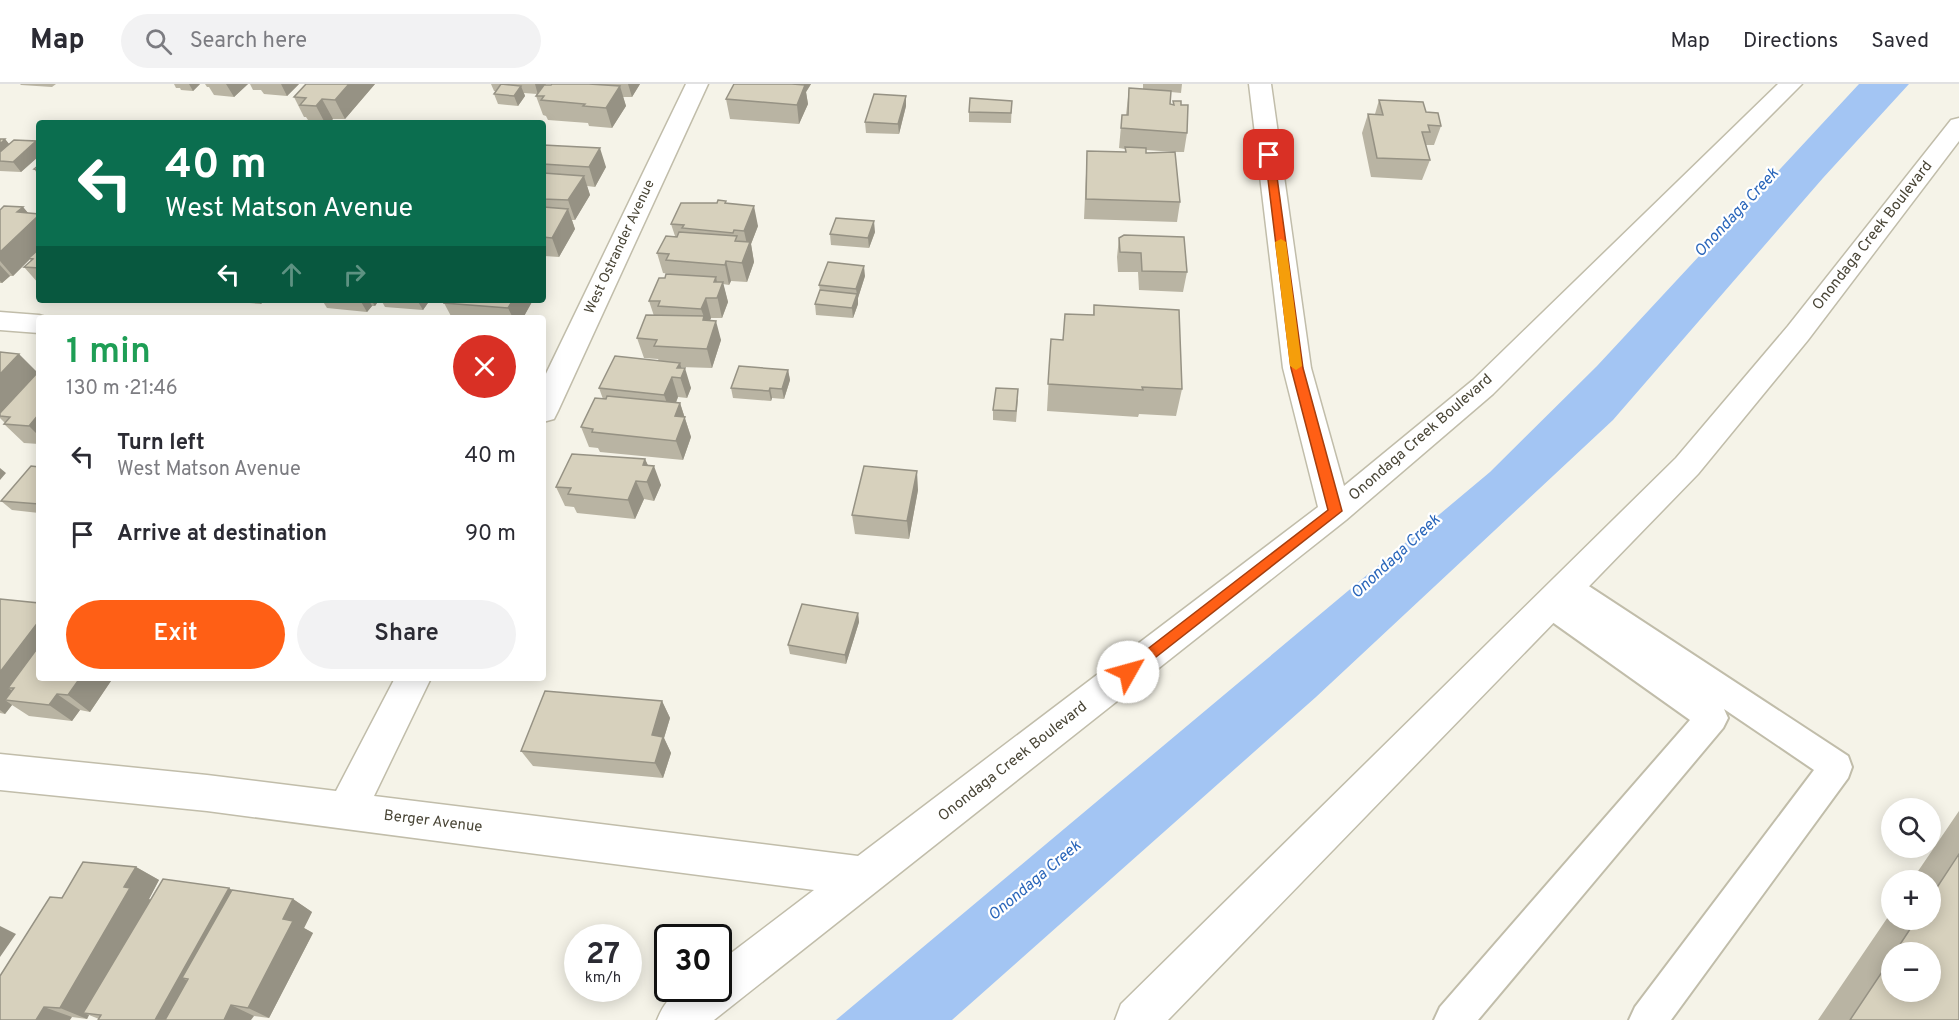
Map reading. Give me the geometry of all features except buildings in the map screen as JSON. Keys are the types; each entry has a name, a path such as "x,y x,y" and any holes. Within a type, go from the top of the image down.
{"street":[{"name":"West Ostrander Avenue","path":"546,397 552,369 697,84"},
{"path":"1260,84 1297,368 1335,511"},
{"name":"Onondaga Creek Boulevard","path":"679,1020 1335,511 1483,387 1791,84"},
{"name":"Onondaga Creek Boulevard","path":"1137,1020 1687,466 1798,333 1959,125"},
{"path":"0,321 36,324"},
{"path":"346,811 411,681"},
{"name":"Berger Avenue","path":"0,772 207,793 865,877"}],"lane":[{"path":"1454,1020 1712,718 1559,596"},
{"path":"1559,596 1836,767 1648,1020"}],"water":[{"name":"Onondaga Creek","path":"1859,84 1909,84 1823,178 1613,420 1316,697 952,1020 836,1020 1490,472 1597,366"}],"slow traffic":[{"path":"1281,242 1296,366"}],"route":[{"path":"1128,672 1335,511 1297,368 1269,155"}]}
